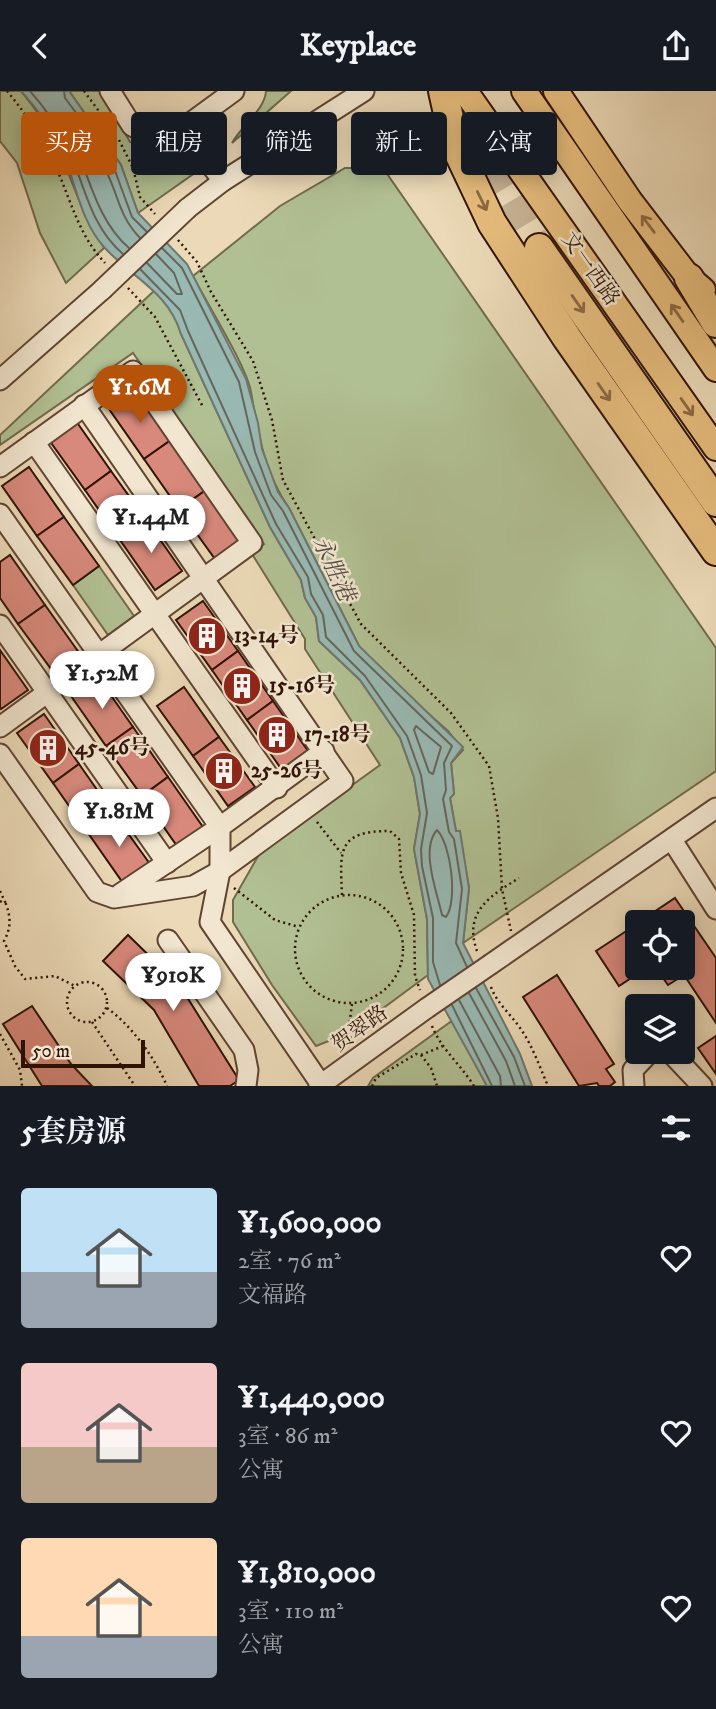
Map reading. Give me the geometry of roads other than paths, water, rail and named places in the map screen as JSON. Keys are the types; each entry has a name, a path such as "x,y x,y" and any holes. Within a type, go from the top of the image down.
{"highway":[{"path":"443,91 454,145 492,223 566,338 716,551"},
{"path":"539,248 716,502"},
{"path":"689,278 716,323"}],"main road":[{"name":"文一西路","path":"465,91 716,448"},
{"path":"524,91 716,369"},
{"path":"556,91 630,201 689,278 716,302"}],"street":[{"path":"110,91 131,124"},
{"path":"206,112 234,91"},
{"path":"0,380 102,290 188,208 223,181 364,91"},
{"path":"218,175 223,181"},
{"path":"0,467 133,370 251,543 0,727"},
{"path":"0,754 97,892 114,898 193,886 220,871 343,781 84,405"},
{"path":"34,442 277,788"},
{"path":"0,514 220,827 220,871 210,922 320,1086"},
{"path":"0,625 167,863"},
{"path":"114,898 277,788 324,751"},
{"name":"贺翠路","path":"320,1086 427,1008 716,809"},
{"path":"672,840 716,909"},
{"path":"168,940 244,1050 248,1070 246,1086"},
{"path":"634,1086 633,1069 638,1064"},
{"path":"681,1064 702,1086"}],"water":[{"path":"21,91 69,91 84,112 38,112"},
{"path":"117,159 138,213 187,264 246,379 262,449 278,492 289,508 359,646 463,747 451,763 454,794 450,798 456,831 460,831 469,888 463,943 520,1054 532,1086 487,1086 428,979 427,919 414,849 420,814 414,777 400,738 360,680 319,641 316,617 305,598 301,580 270,527 175,319 158,296 104,247 84,214 71,175 117,175"}],"tunnel":[{"path":"446,93 539,248"}],"place":[{"name":"13-14号","path":"207,636"},
{"name":"15-16号","path":"242,686"},
{"name":"17-18号","path":"277,735"},
{"name":"45-46号","path":"48,748"},
{"name":"25-26号","path":"224,771"}],"water label":[{"name":"永胜港","path":"333,569"}]}
